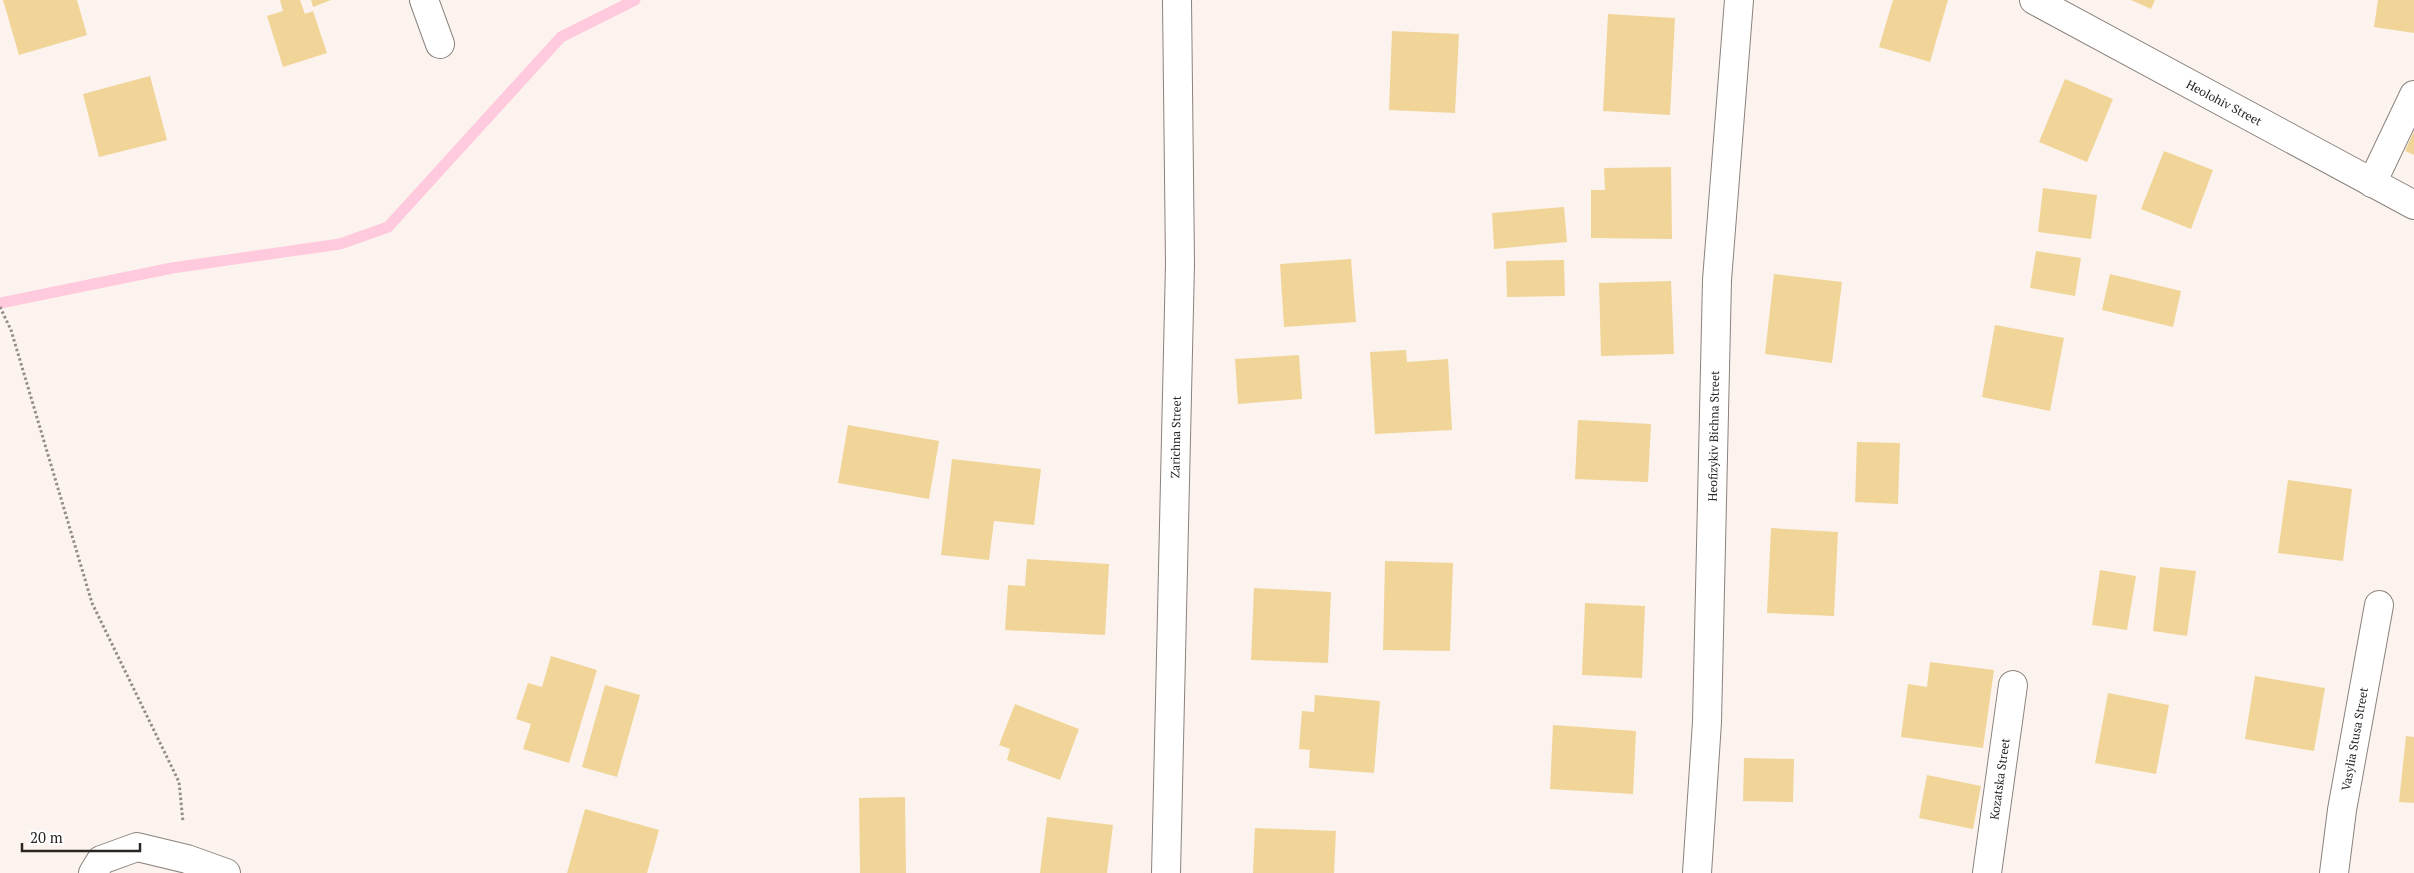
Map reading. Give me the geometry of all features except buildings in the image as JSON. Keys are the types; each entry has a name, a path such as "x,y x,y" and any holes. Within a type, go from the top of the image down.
{"street":[{"path":"424,0 440,44"},
{"name":"Zarichna Street","path":"1166,873 1180,264 1177,0"},
{"name":"Heofizykiv Bichna Street","path":"1697,873 1707,722 1717,280 1739,0"},
{"name":"Heolohiv Street","path":"2034,0 2414,205"},
{"path":"2372,183 2414,95"},
{"name":"Vasylia Stusa Street","path":"2334,873 2342,810 2379,605"},
{"name":"Kozatska Street","path":"1987,873 2013,685"},
{"path":"93,873 101,860 137,847 187,859 226,873"}],"path":[{"path":"0,307 10,330 92,602 178,782"}],"waterway":[{"path":"0,303 172,268 340,244 388,227 561,37 635,0"}]}
